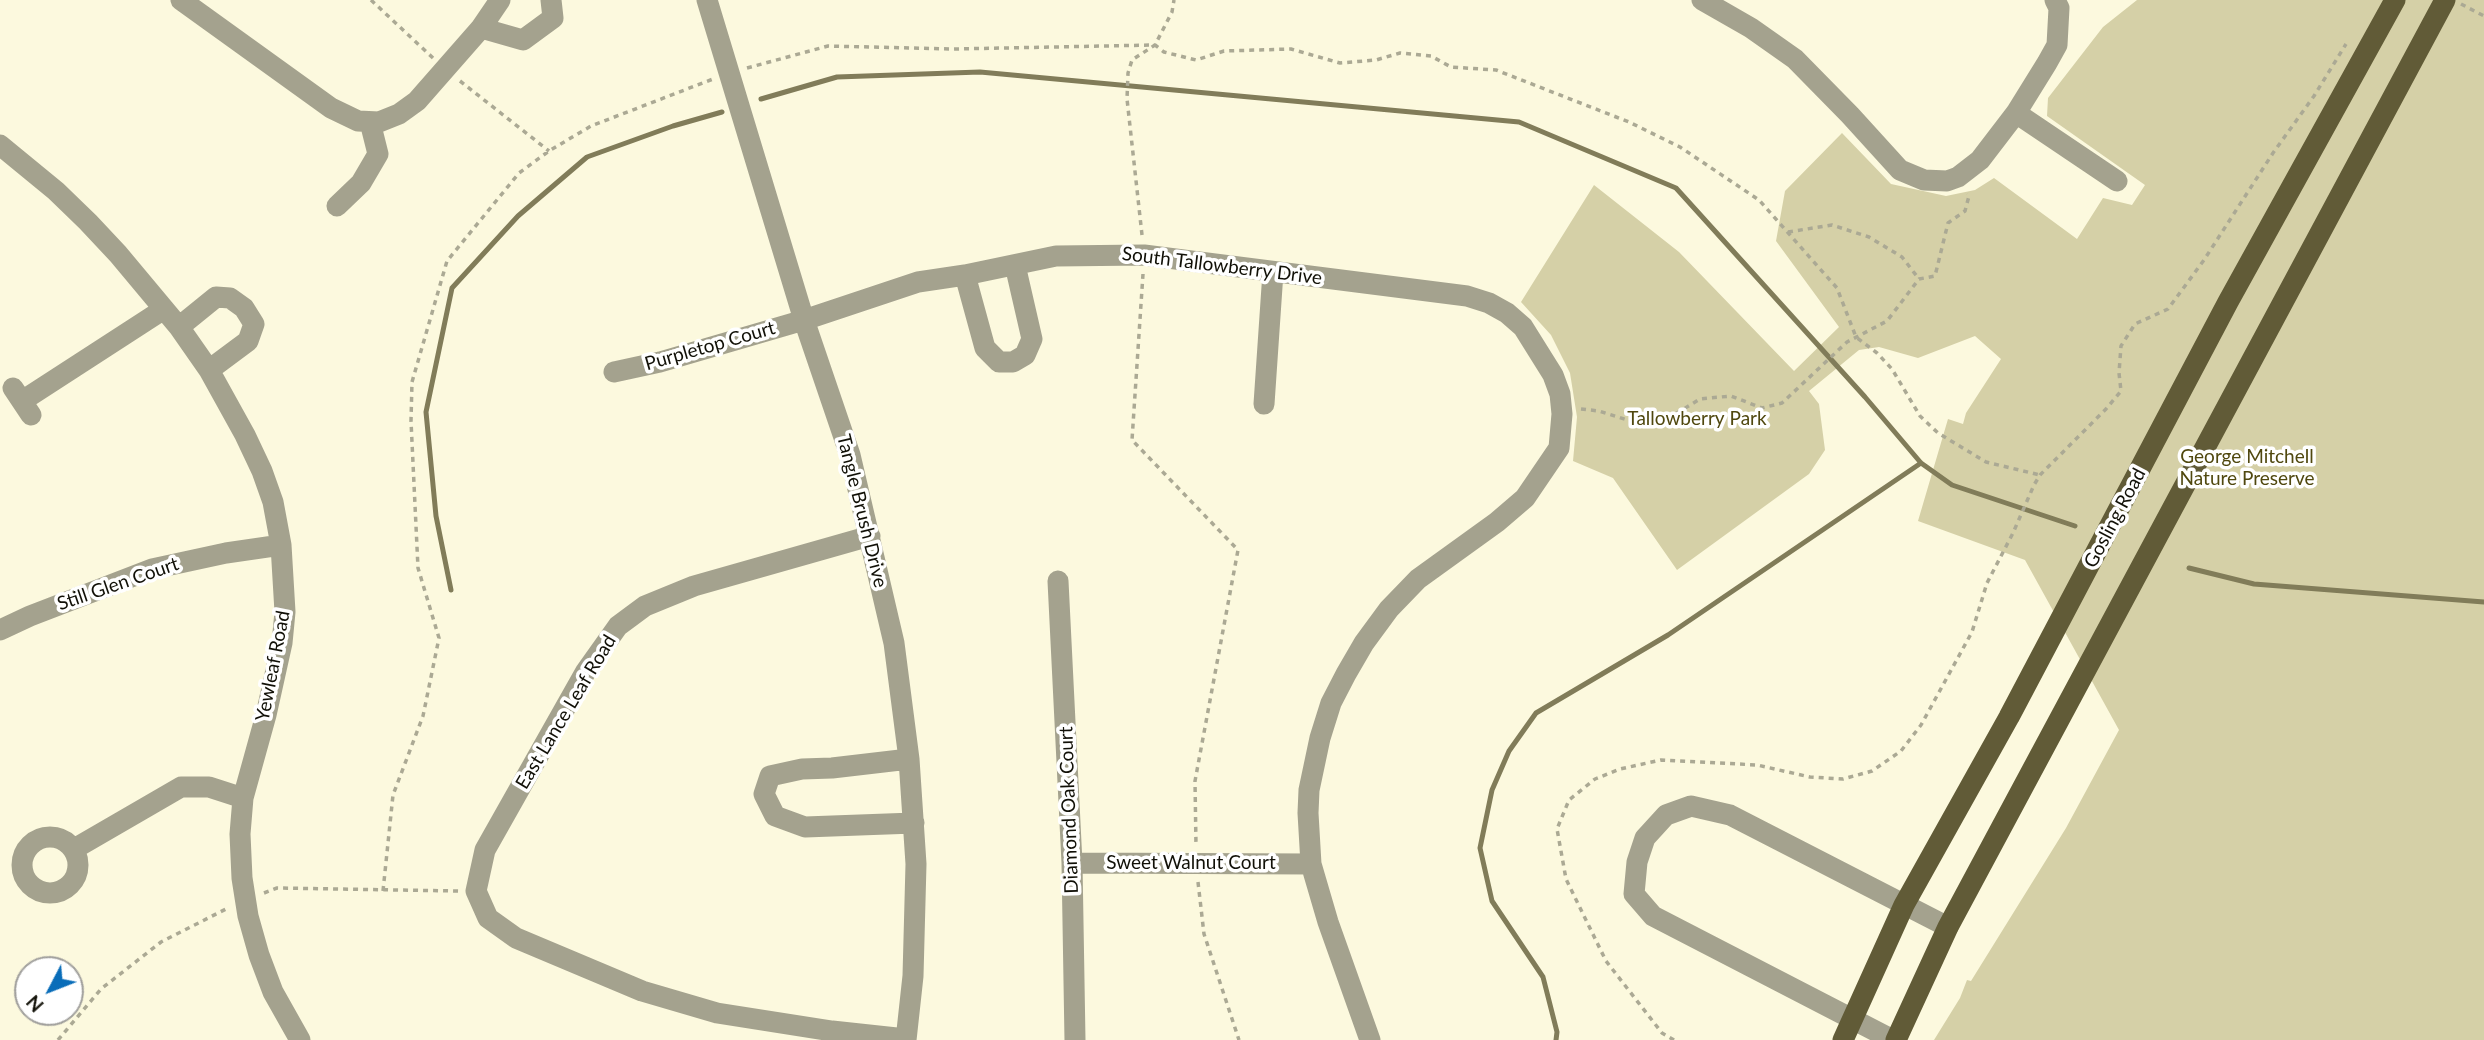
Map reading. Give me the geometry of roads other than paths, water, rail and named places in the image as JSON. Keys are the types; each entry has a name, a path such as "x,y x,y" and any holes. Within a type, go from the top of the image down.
{"main road":[{"path":"1894,1040 1948,927 2445,0"},
{"name":"Gosling Road","path":"1843,1040 1904,905 2009,717 2228,302 2393,4"}],"street":[{"path":"181,0 331,108 358,121 370,122 379,122 399,114 417,101 481,28 500,0"},
{"name":"Tangle Brush Drive","path":"707,0 804,320 850,455 894,643 914,823 916,915 906,1039"},
{"path":"1702,0 1751,28 1795,60 1834,97 1900,170 1924,180 1947,181 1958,177 1980,160 2016,113 2057,45 2059,8 2055,0"},
{"path":"481,28 523,40 552,9"},
{"path":"2016,113 2117,181"},
{"path":"337,206 360,183 378,154 370,122"},
{"name":"Yewleaf Road","path":"0,145 56,191 88,222 179,327 209,370 262,471 281,545 285,612 282,643 266,715 243,798 240,845 242,878 248,916 259,955 274,992 300,1040"},
{"name":"South Tallowberry Drive","path":"804,320 918,282 1056,256 1116,253 1466,296 1507,313 1523,327 1553,375 1561,406 1559,448 1525,498 1497,522 1418,579 1389,609 1346,674 1331,703 1320,738 1307,813 1311,864 1328,922 1370,1040"},
{"path":"965,275 985,348 999,362 1013,362 1024,355 1032,339 1015,265"},
{"path":"1264,404 1273,272"},
{"path":"179,327 216,297 230,298 244,307 254,324 248,341 209,370"},
{"path":"22,401 164,309"},
{"name":"Purpletop Court","path":"614,372 660,362 804,320"},
{"name":"East Lance Leaf Road","path":"870,536 694,586 645,606 618,626 586,671 485,850 476,891 488,918 516,938 681,1004 730,1015 832,1031 906,1039"},
{"name":"Still Glen Court","path":"0,629 152,569 226,553 281,545"},
{"name":"Diamond Oak Court","path":"1058,581 1072,863 1075,1040"},
{"path":"909,759 802,769 770,775 764,794 775,816 805,827 914,823"},
{"path":"74,849 181,787 209,787 243,798"},
{"path":"1894,1040 1653,916 1634,894 1637,862 1645,838 1666,816 1691,806 1730,815 1948,927"},
{"name":"Sweet Walnut Court","path":"1072,863 1311,864"}],"waterway":[{"path":"761,99 837,77 980,72 1519,122 1676,188 1921,463 1952,485 2075,526"},
{"path":"451,590 436,516 426,412 452,288 518,216 587,157 673,126 722,112"},
{"path":"1556,1040 1557,1032 1543,977 1492,901 1480,848 1492,790 1509,751 1536,713 1668,635 1921,463"},
{"path":"2189,568 2254,584 2484,602"}],"park label":[{"name":"Tallowberry Park","path":"1697,419"},
{"name":"George Mitchell Nature Preserve","path":"2247,468"}]}
